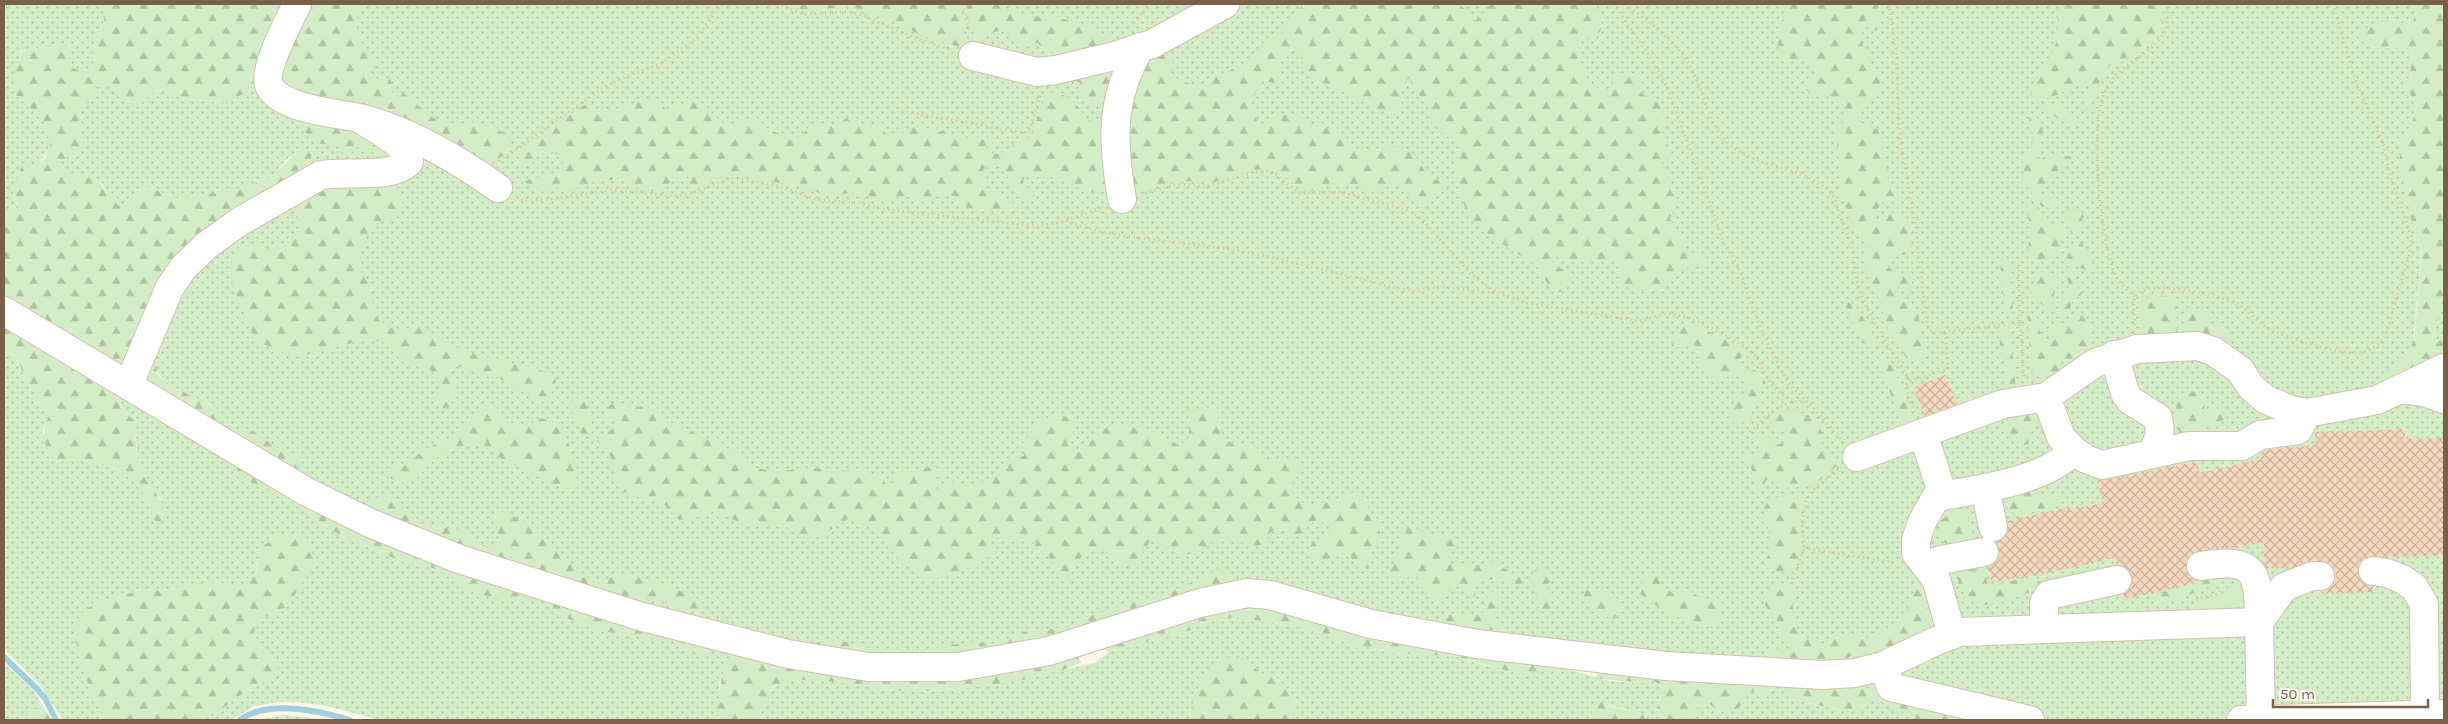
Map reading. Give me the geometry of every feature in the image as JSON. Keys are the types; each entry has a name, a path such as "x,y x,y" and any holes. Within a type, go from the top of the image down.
{"street":[{"path":"296,4 270,65 268,84 273,91 282,98 326,113 359,118 389,128 446,154 489,181"},
{"path":"973,56 1037,72 1048,71 1114,56 1152,44 1225,4"},
{"path":"1122,199 1116,162 1114,125 1122,86 1140,47"},
{"path":"129,384 170,287 184,267 207,245 239,222 321,175 336,172 401,169 409,162 407,154 400,147 359,118"},
{"path":"4,311 129,384 289,482 370,523 459,558 638,616 788,654 868,667 958,668 1049,652 1200,603 1247,593 1270,595 1371,624 1477,644 1666,666 1823,674 1855,673 1882,666 1960,632 2260,622"},
{"path":"1857,458 2003,404 2036,398 2095,363 2126,352 2197,346 2213,351 2240,370 2251,387 2265,398 2291,410 2307,413 2370,402 2444,368"},
{"path":"2126,352 2125,393 2130,400 2158,418 2161,429 2152,454"},
{"path":"2400,389 2424,392 2444,399"},
{"path":"2036,398 2062,437 2074,451 2086,459 2102,465 2189,446 2242,446 2260,435 2298,430 2307,413"},
{"path":"1922,433 1942,496"},
{"path":"1952,635 1936,579 1916,553 1916,540 1922,522 1936,497 1985,488 2048,470 2065,460 2074,451"},
{"path":"1985,488 1993,527"},
{"path":"1923,561 1984,552"},
{"path":"2212,564 2238,564 2248,568 2255,577 2259,592 2260,720"},
{"path":"2241,720 2434,714 2424,604 2414,587 2402,579 2387,573 2373,571"},
{"path":"2260,622 2270,604 2284,587 2312,576 2320,576"},
{"path":"2044,629 2044,603 2049,595 2116,580"},
{"path":"1882,666 1891,687 2030,720"}],"path":[{"path":"722,4 695,39 662,64 618,80 600,90 489,181 522,200 543,200 611,190 676,196 695,192 720,181 740,178 776,185 819,200 862,203 878,208 923,214 1040,226 1065,221 1122,199 1180,184 1206,187 1255,172 1268,171 1278,175 1300,193 1342,192 1410,211 1423,220 1472,275 1498,293"},
{"path":"777,4 802,14 847,12 862,15 920,40 973,56 963,4"},
{"path":"1614,4 1653,61 1669,92 1725,246 1737,264 1771,350 1788,383 1810,404 1857,458 1830,475 1813,490 1803,513 1804,548 1791,584"},
{"path":"1626,4 1672,43 1687,61 1699,81 1710,119 1717,131 1730,144 1739,152 1805,177 1834,196 1853,253 1856,280 1886,346 1901,364 1910,381"},
{"path":"1889,4 1896,54 1900,139 1916,228 1926,320 1929,330 1935,332 2020,323"},
{"path":"2134,297 2115,275 2104,227 2098,185 2099,115 2104,94 2117,72 2156,46 2162,38 2167,26 2168,4"},
{"path":"2126,352 2134,297 2144,289 2150,288 2196,291 2220,297 2244,309 2269,328 2324,349 2358,353 2377,346 2385,337 2410,252 2411,236 2389,172 2384,146 2354,79 2333,4"},
{"path":"902,111 1024,133 1030,129 1048,71"},
{"path":"1065,221 1086,229 1224,249 1292,262 1401,289 1416,291 1440,287 1498,293 1527,303 1638,321 1650,320 1668,313 1683,315 1747,348 1757,357 1768,380 1781,394 1792,401 1810,404"},
{"path":"2019,265 2020,323 2036,398"},
{"path":"1922,433 1905,386 1910,381 1948,369 1945,331"},
{"path":"1750,432 1780,406 1792,401"},
{"path":"1804,548 1888,563 1923,561"},
{"path":"2169,624 2181,606 2190,600 2216,594 2225,586 2228,574 2212,564"}],"green space":[{"path":"4,4 101,4 104,17 93,47 93,65 82,73 72,67 69,42 21,51 14,93 43,120 49,133 50,143 42,160 12,189 18,208 4,216 6,178 4,156"},
{"path":"101,4 276,4 278,21 272,41 257,62 246,92 228,103 187,99 157,89 137,107 109,83 95,88 91,101 80,111 83,145 58,164 69,173 81,173 95,178 118,205 132,202 138,193 148,187 178,199 247,187 273,175 301,148 314,151 306,169 235,216 127,365 110,360 4,295 4,216 18,208 12,189 21,168 36,165 45,159 50,144 45,123 14,93 13,75 22,51 69,42 72,67 82,72 93,65 93,47 104,17"},
{"path":"276,4 2412,4 2417,11 2411,25 2391,21 2365,44 2378,48 2412,47 2410,78 2402,81 2417,106 2410,129 2399,144 2414,232 2422,248 2413,342 2406,357 2393,366 2444,359 2444,720 1976,720 1900,702 1846,680 1790,699 1840,710 1860,708 1872,701 1886,702 1917,720 1692,720 1695,709 1707,701 1696,657 1447,630 1302,595 1027,646 869,657 703,624 373,515 218,425 217,412 209,404 195,399 166,383 149,360 168,278 306,169 314,151 289,157 273,175 247,187 178,199 148,187 138,193 132,202 118,205 110,199 102,183 69,173 58,164 83,145 80,111 91,101 94,88 109,83 137,107 157,89 187,99 228,103 252,78 257,62 272,41 278,21"},
{"path":"305,4 361,4 357,22 358,34 377,68 369,69 363,74 379,81 390,78 393,87 389,92 403,93 433,118 457,124 479,122 506,133 512,148 506,154 483,168 371,111 351,97 331,108 279,83"},
{"path":"784,4 960,4 970,50 922,36 895,22 853,7 804,10"},
{"path":"966,4 996,4 1025,16 1057,17 1078,23 1110,37 1111,47 1062,60 1037,43 1020,45 1002,30 992,33 975,45"},
{"path":"1303,4 1460,4 1475,21 1491,4 1595,4 1601,17 1600,32 1577,43 1585,74 1593,85 1608,92 1617,74 1627,72 1638,74 1640,93 1661,104 1666,124 1661,134 1670,149 1670,157 1663,162 1661,169 1673,186 1675,199 1670,219 1681,235 1687,251 1707,258 1708,262 1680,270 1665,289 1643,291 1621,284 1619,274 1623,265 1605,259 1583,262 1557,257 1551,261 1573,277 1566,290 1557,293 1552,291 1536,265 1486,234 1466,212 1456,175 1455,161 1461,154 1460,146 1433,126 1428,108 1408,77 1402,92 1401,109 1395,115 1366,104 1335,87 1312,79 1305,71 1300,52 1294,48 1279,58 1278,83 1263,81 1251,100 1259,127 1282,115 1290,114 1314,126 1337,131 1352,145 1363,150 1396,146 1409,151 1416,157 1430,179 1447,180 1447,189 1423,203 1392,184 1378,189 1365,189 1359,186 1331,183 1311,191 1301,189 1282,174 1267,169 1251,170 1215,182 1179,181 1137,192 1130,192 1126,90 1157,48 1168,51 1171,54 1173,63 1170,74 1173,78 1204,88 1210,80 1252,60 1267,38 1283,32"},
{"path":"1788,4 1878,4 1879,28 1876,31 1865,26 1862,40 1869,60 1881,79 1873,95 1861,108 1858,119 1864,124 1877,129 1885,150 1889,186 1900,200 1897,203 1884,201 1876,210 1875,218 1880,221 1894,212 1908,222 1911,242 1909,251 1904,255 1893,256 1889,261 1889,267 1896,275 1904,274 1912,277 1912,286 1907,289 1900,285 1894,291 1918,312 1925,356 1919,360 1908,360 1888,330 1881,301 1872,288 1867,276 1865,266 1868,241 1852,223 1841,195 1839,169 1841,161 1833,127 1842,125 1843,111 1841,106 1833,97 1820,94 1813,95 1806,90 1805,83 1811,74 1818,74 1807,63 1783,59 1780,53 1778,47 1779,32"},
{"path":"2059,4 2163,4 2163,15 2156,38 2151,44 2136,54 2108,68 2103,74 2089,108 2083,108 2089,85 2074,87 2048,98 2031,99 2034,84 2056,43"},
{"path":"2412,4 2444,4 2444,293 2432,340 2437,342 2444,337 2444,359 2395,382 2384,378 2393,366 2406,357 2413,342 2422,248 2414,232 2400,166 2399,144 2410,129 2417,106 2402,81 2410,78 2412,48 2378,48 2365,44 2359,33 2383,21 2411,25 2417,11"},
{"path":"1122,59 1112,95 1102,104 1094,105 1080,91 1080,83 1073,79"},
{"path":"1054,92 1070,100 1091,122 1101,122 1107,125 1110,185 1106,190 1094,193 1074,186 1064,177 1054,179 1024,178 1022,184 1032,191 1036,199 1033,202 1015,193 1002,168 992,167 983,169 984,187 994,191 1001,199 1011,200 1019,211 977,210 960,205 954,196 943,195 920,200 905,196 883,200 855,193 825,195 802,187 740,175 718,178 693,190 688,186 690,175 678,178 657,190 651,191 639,189 620,177 566,190 553,186 546,189 538,189 525,181 558,171 563,164 559,155 550,151 540,154 530,166 520,163 518,152 584,105 593,108 615,110 649,99 660,103 666,109 694,103 704,104 715,117 727,125 755,119 768,129 793,137 802,137 809,126 834,126 847,118 853,118 857,126 862,127 867,124 876,124 887,134 907,132 914,127 924,127 937,133 944,130 957,137 990,138 995,141 987,145 983,151 994,154 1006,151 1019,141 1032,135 1045,95"},
{"path":"2058,102 2069,115 2072,114 2077,117 2077,123 2074,127 2054,116 2045,115 2044,110 2047,105"},
{"path":"2034,117 2038,119 2043,130 2038,158 2042,159 2046,155 2054,158 2061,154 2071,157 2070,164 2058,170 2055,178 2041,193 2060,201 2059,206 2053,209 2041,206 2029,188 2017,183 2017,179 2023,175 2023,163 2034,139 2029,118"},
{"path":"299,119 346,131 358,130 393,157 383,156 353,146 352,155 345,156 337,145 320,144 312,141 297,123"},
{"path":"386,183 400,189 403,205 397,217 377,222 367,237 361,252 360,267 367,281 377,318 387,327 400,330 420,325 451,345 476,355 549,372 556,380 548,399 540,402 497,377 457,366 448,370 454,384 452,402 450,407 441,409 433,400 442,386 437,377 428,369 414,366 403,354 382,342 360,341 307,354 292,355 255,340 236,295 233,283 231,271 236,248 258,246 271,251 282,244 300,227 296,208 301,199 317,188"},
{"path":"2036,206 2053,224 2064,230 2060,249 2055,250 2049,260 2043,262 2031,259 2029,252 2030,227 2027,207"},
{"path":"2069,210 2086,214 2082,219 2083,227 2076,237 2072,236 2067,218"},
{"path":"2081,241 2095,268 2092,273 2068,262 2067,256 2076,242"},
{"path":"2004,256 2008,259 2013,309 2012,315 2008,316 2005,314 2000,260"},
{"path":"2070,267 2073,270 2074,282 2082,293 2080,296 2073,297 2070,309 2062,318 2060,312 2063,307 2060,298 2069,287 2066,269"},
{"path":"2046,270 2057,275 2053,303 2048,309 2033,297 2031,289 2039,273"},
{"path":"2444,293 2444,337 2437,342 2432,340"},
{"path":"2155,294 2174,298 2178,310 2176,317 2178,340 2142,335 2140,303"},
{"path":"1848,302 1865,321 1873,335 1876,346 1871,348 1866,345 1858,335 1846,306"},
{"path":"2192,307 2211,312 2212,316 2208,320 2209,324 2225,324 2225,330 2230,333 2229,338 2221,344 2190,338 2185,332 2187,308"},
{"path":"2031,312 2046,343 2056,322 2068,323 2076,314 2082,315 2092,325 2091,346 2094,352 2090,355 2081,354 2072,360 2061,360 2058,372 2053,377 2034,374 2031,372 2028,316"},
{"path":"4,321 119,388 122,406 126,413 134,419 137,457 166,514 160,523 152,519 151,504 136,484 119,470 79,459 58,460 48,449 44,434 49,415 26,380 16,356 4,350"},
{"path":"1691,323 1745,351 1737,363 1746,373 1754,370 1760,372 1766,384 1758,398 1754,401 1751,417 1747,421 1731,423 1730,419 1735,400 1740,395 1745,395 1745,380 1734,374 1718,381 1712,378 1705,370 1694,345 1683,343 1677,347 1672,346 1673,338 1677,332"},
{"path":"2003,326 2008,327 2009,330 2015,389 1970,406 1963,404 1962,398 1993,394 2002,388 2006,380 2006,371 1999,340"},
{"path":"4,350 16,356 26,380 49,415 42,433 58,460 79,459 119,470 136,484 152,504 152,519 161,499 146,479 138,461 134,419 126,413 122,406 119,388 242,462 241,478 309,510 319,523 340,535 393,558 436,569 475,593 532,591 556,598 560,616 621,635 637,637 665,634 735,650 719,684 720,700 715,720 379,720 319,705 288,702 253,707 226,721 199,720 214,715 250,688 272,678 276,661 263,653 253,637 256,622 288,606 295,592 257,563 256,572 246,585 230,587 220,582 190,584 166,591 145,589 97,602 74,636 89,688 106,720 63,720 40,685 4,649"},
{"path":"1883,358 1893,367 1910,409 1912,430 1907,434 1864,448 1859,444 1864,440 1891,430 1901,421 1881,369 1881,359"},
{"path":"149,360 155,362 158,374 163,380 214,408 217,413 218,425 164,390 142,379"},
{"path":"2198,391 2206,398 2203,413 2214,408 2225,414 2225,419 2215,425 2180,433 2176,424 2176,408 2179,398 2181,394"},
{"path":"582,396 592,422 590,437 579,432 576,418 567,405"},
{"path":"611,404 620,404 631,408 642,406 658,410 668,421 729,449 752,467 774,472 812,467 833,471 862,470 883,478 887,487 893,483 898,471 910,473 922,468 937,468 942,469 947,475 935,478 933,487 940,491 953,482 971,485 985,482 1007,461 1024,456 1023,444 1033,430 1043,421 1055,416 1072,418 1076,426 1067,444 1074,450 1083,450 1096,430 1122,426 1148,430 1181,445 1188,440 1191,412 1201,408 1208,408 1213,409 1216,413 1224,440 1250,445 1263,456 1270,459 1295,458 1300,466 1291,486 1293,494 1304,504 1312,505 1345,498 1353,492 1361,492 1366,498 1370,516 1379,526 1380,536 1373,549 1368,569 1358,567 1349,554 1346,553 1317,561 1311,560 1308,549 1315,540 1330,535 1329,527 1318,519 1290,540 1286,536 1286,530 1279,527 1269,533 1266,544 1254,546 1222,537 1195,554 1180,554 1150,541 1135,565 1119,563 1104,551 1084,552 1068,579 1059,578 1048,554 1031,558 1036,543 988,536 992,546 999,551 964,569 927,580 902,563 869,525 848,519 823,535 808,538 792,532 783,523 750,526 711,511 696,518 679,520 666,506 621,491 614,474 609,450 597,441 616,426 613,421 607,420 605,412"},
{"path":"2030,404 2043,418 2031,432 2028,444 2024,445 2016,436 2005,430 2003,423 2013,416 2014,406"},
{"path":"493,405 513,424 523,428 541,418 550,421 562,429 568,440 576,472 575,487 566,489 503,460 480,442 448,451 439,456 412,481 398,482 388,477 390,466 404,466 425,449 452,437 463,429 480,407"},
{"path":"1784,409 1816,417 1825,439 1818,450 1840,463 1813,486 1782,488 1767,479 1761,491 1756,492 1751,467 1744,462 1750,452 1754,457 1759,457 1763,449 1757,437 1767,436 1776,445 1785,442 1787,433 1774,429 1771,421"},
{"path":"226,430 246,432 253,431 276,447 301,457 296,467 300,475"},
{"path":"242,462 532,591 531,599 510,601 475,593 436,569 393,558 340,535 319,523 309,510 241,478 236,469"},
{"path":"2029,484 2035,491 2046,496 2060,497 2062,501 2059,504 2037,511 2011,512 2007,507 2006,497"},
{"path":"336,486 351,497 365,502 383,496 397,500 421,524 462,530 488,548 500,544 498,529 488,516 503,512 511,515 535,532 594,583 616,576 635,577 673,588 702,602 697,609 687,612 652,598 630,601 421,534 326,489"},
{"path":"1785,495 1795,496 1804,501 1799,522 1799,552 1793,571 1790,572 1772,570 1766,567 1771,537 1764,516 1764,510 1773,499"},
{"path":"1959,507 1965,509 1973,534 1970,542 1952,545 1945,543 1940,533 1940,521"},
{"path":"1405,527 1431,534 1450,535 1458,543 1446,561 1452,564 1463,567 1493,562 1520,577 1523,583 1518,585 1500,578 1481,581 1476,587 1475,600 1468,595 1464,588 1455,586 1433,601 1426,596 1422,584 1417,577 1394,581 1388,574 1401,548 1399,533"},
{"path":"295,535 306,539 315,560 288,606 256,622 253,637 263,653 277,661 279,666 272,678 250,688 214,715 199,720 106,720 89,688 74,636 80,614 97,602 145,589 166,591 190,584 220,582 230,587 245,585 256,572 261,548 277,536"},
{"path":"1957,565 1973,566 1980,569 1985,574 1990,586 2016,580 2021,582 2039,581 2042,586 2004,601 1979,605 1964,597 1963,590 1958,584"},
{"path":"1542,567 1551,575 1547,590 1553,608 1548,612 1544,611 1538,600 1531,580 1536,570"},
{"path":"1225,571 1245,584 1027,646 918,657 924,651 948,645 976,642 991,644 1007,640 1024,632 1071,627 1084,618 1143,599 1166,594 1213,572"},
{"path":"1650,571 1658,578 1662,588 1671,592 1690,591 1705,600 1711,599 1721,603 1717,629 1676,616 1640,594 1644,573"},
{"path":"2197,577 2216,577 2218,582 2188,595 2158,604 2156,598 2159,593 2198,584"},
{"path":"1929,580 1936,626 1909,642 1873,654 1853,655 1823,662 1784,661 1769,654 1775,648 1783,651 1791,646 1782,635 1776,617 1764,603 1763,592 1785,584 1794,589 1793,615 1797,628 1805,638 1815,638 1822,648 1832,639 1842,634 1860,635 1866,638 1886,629 1903,614 1919,581"},
{"path":"2236,585 2242,587 2248,596 2246,607 2193,609 2193,606 2198,603 2216,597 2228,587"},
{"path":"1590,587 1599,589 1609,595 1625,609 1614,619 1594,611 1586,605 1583,598 1586,590"},
{"path":"1490,592 1496,592 1498,598 1493,614 1500,628 1477,633 1443,627 1440,621 1448,615 1472,615 1483,612"},
{"path":"556,598 665,634 659,641 602,631 560,616 551,609"},
{"path":"1240,603 1550,663 1551,668 1541,672 1520,674 1454,656 1394,653 1369,647 1355,648 1343,640 1311,630 1239,617 1206,622 1192,630 1109,652 1103,648"},
{"path":"1239,617 1311,630 1343,640 1355,647 1369,647 1394,653 1454,656 1486,666 1541,672 1551,668 1566,669 1609,681 1640,683 1653,681 1664,686 1658,706 1659,720 1647,720 1647,716 1635,712 1594,704 1591,720 1290,720 1297,702 1276,677 1264,674 1244,660 1191,710 1190,720 757,720 773,686 791,681 831,681 915,691 955,689 1095,663 1109,652 1192,630 1206,622"},
{"path":"685,638 712,644 712,649 702,654 691,653 684,649"},
{"path":"820,642 848,642 903,657 869,657 805,645"},
{"path":"735,650 757,655 1076,653 1081,662 1066,669 1019,680 992,685 938,690 898,691 819,680 788,682 773,686 757,720 715,720 725,666"},
{"path":"1230,656 1244,660 1264,674 1276,677 1297,702 1290,720 1190,720 1191,710 1201,682 1213,668"},
{"path":"4,663 33,690 43,706 34,708 26,720 4,720"},
{"path":"1599,670 1678,678 1688,682 1697,676 1766,680 1771,689 1767,694 1751,692 1737,710 1717,710 1707,702 1695,709 1692,720 1659,720 1658,706 1664,686 1653,681 1640,683 1596,678"},
{"path":"1846,680 1900,702 1976,720 1917,720 1886,702 1872,701 1860,708 1840,710 1790,699 1787,687 1790,683"},
{"path":"1601,703 1647,716 1647,720 1591,720 1594,704"},
{"path":"43,706 52,720 26,720 34,708"},
{"path":"284,715 329,720 257,720"}],"building":[{"path":"1945,375 1957,404 1925,416 1913,388"},
{"path":"2405,429 2405,439 2443,438 2444,556 2367,557 2360,562 2358,576 2364,584 2373,587 2373,592 2321,594 2321,591 2328,589 2333,584 2336,576 2334,569 2328,563 2312,560 2291,568 2267,568 2264,564 2264,542 2235,548 2217,548 2192,553 2186,560 2186,568 2189,576 2197,583 2125,599 2123,594 2132,585 2132,576 2128,569 2116,565 2115,558 2020,579 2019,577 1992,583 1988,567 1999,558 1996,542 2003,539 2008,532 2008,521 2069,507 2070,510 2103,503 2097,480 2196,462 2200,473 2261,459 2261,453 2265,450 2315,445 2315,432"}],"waterway":[{"path":"4,657 45,698 56,720"},
{"path":"240,720 252,714 279,708 324,713 350,720"}]}
